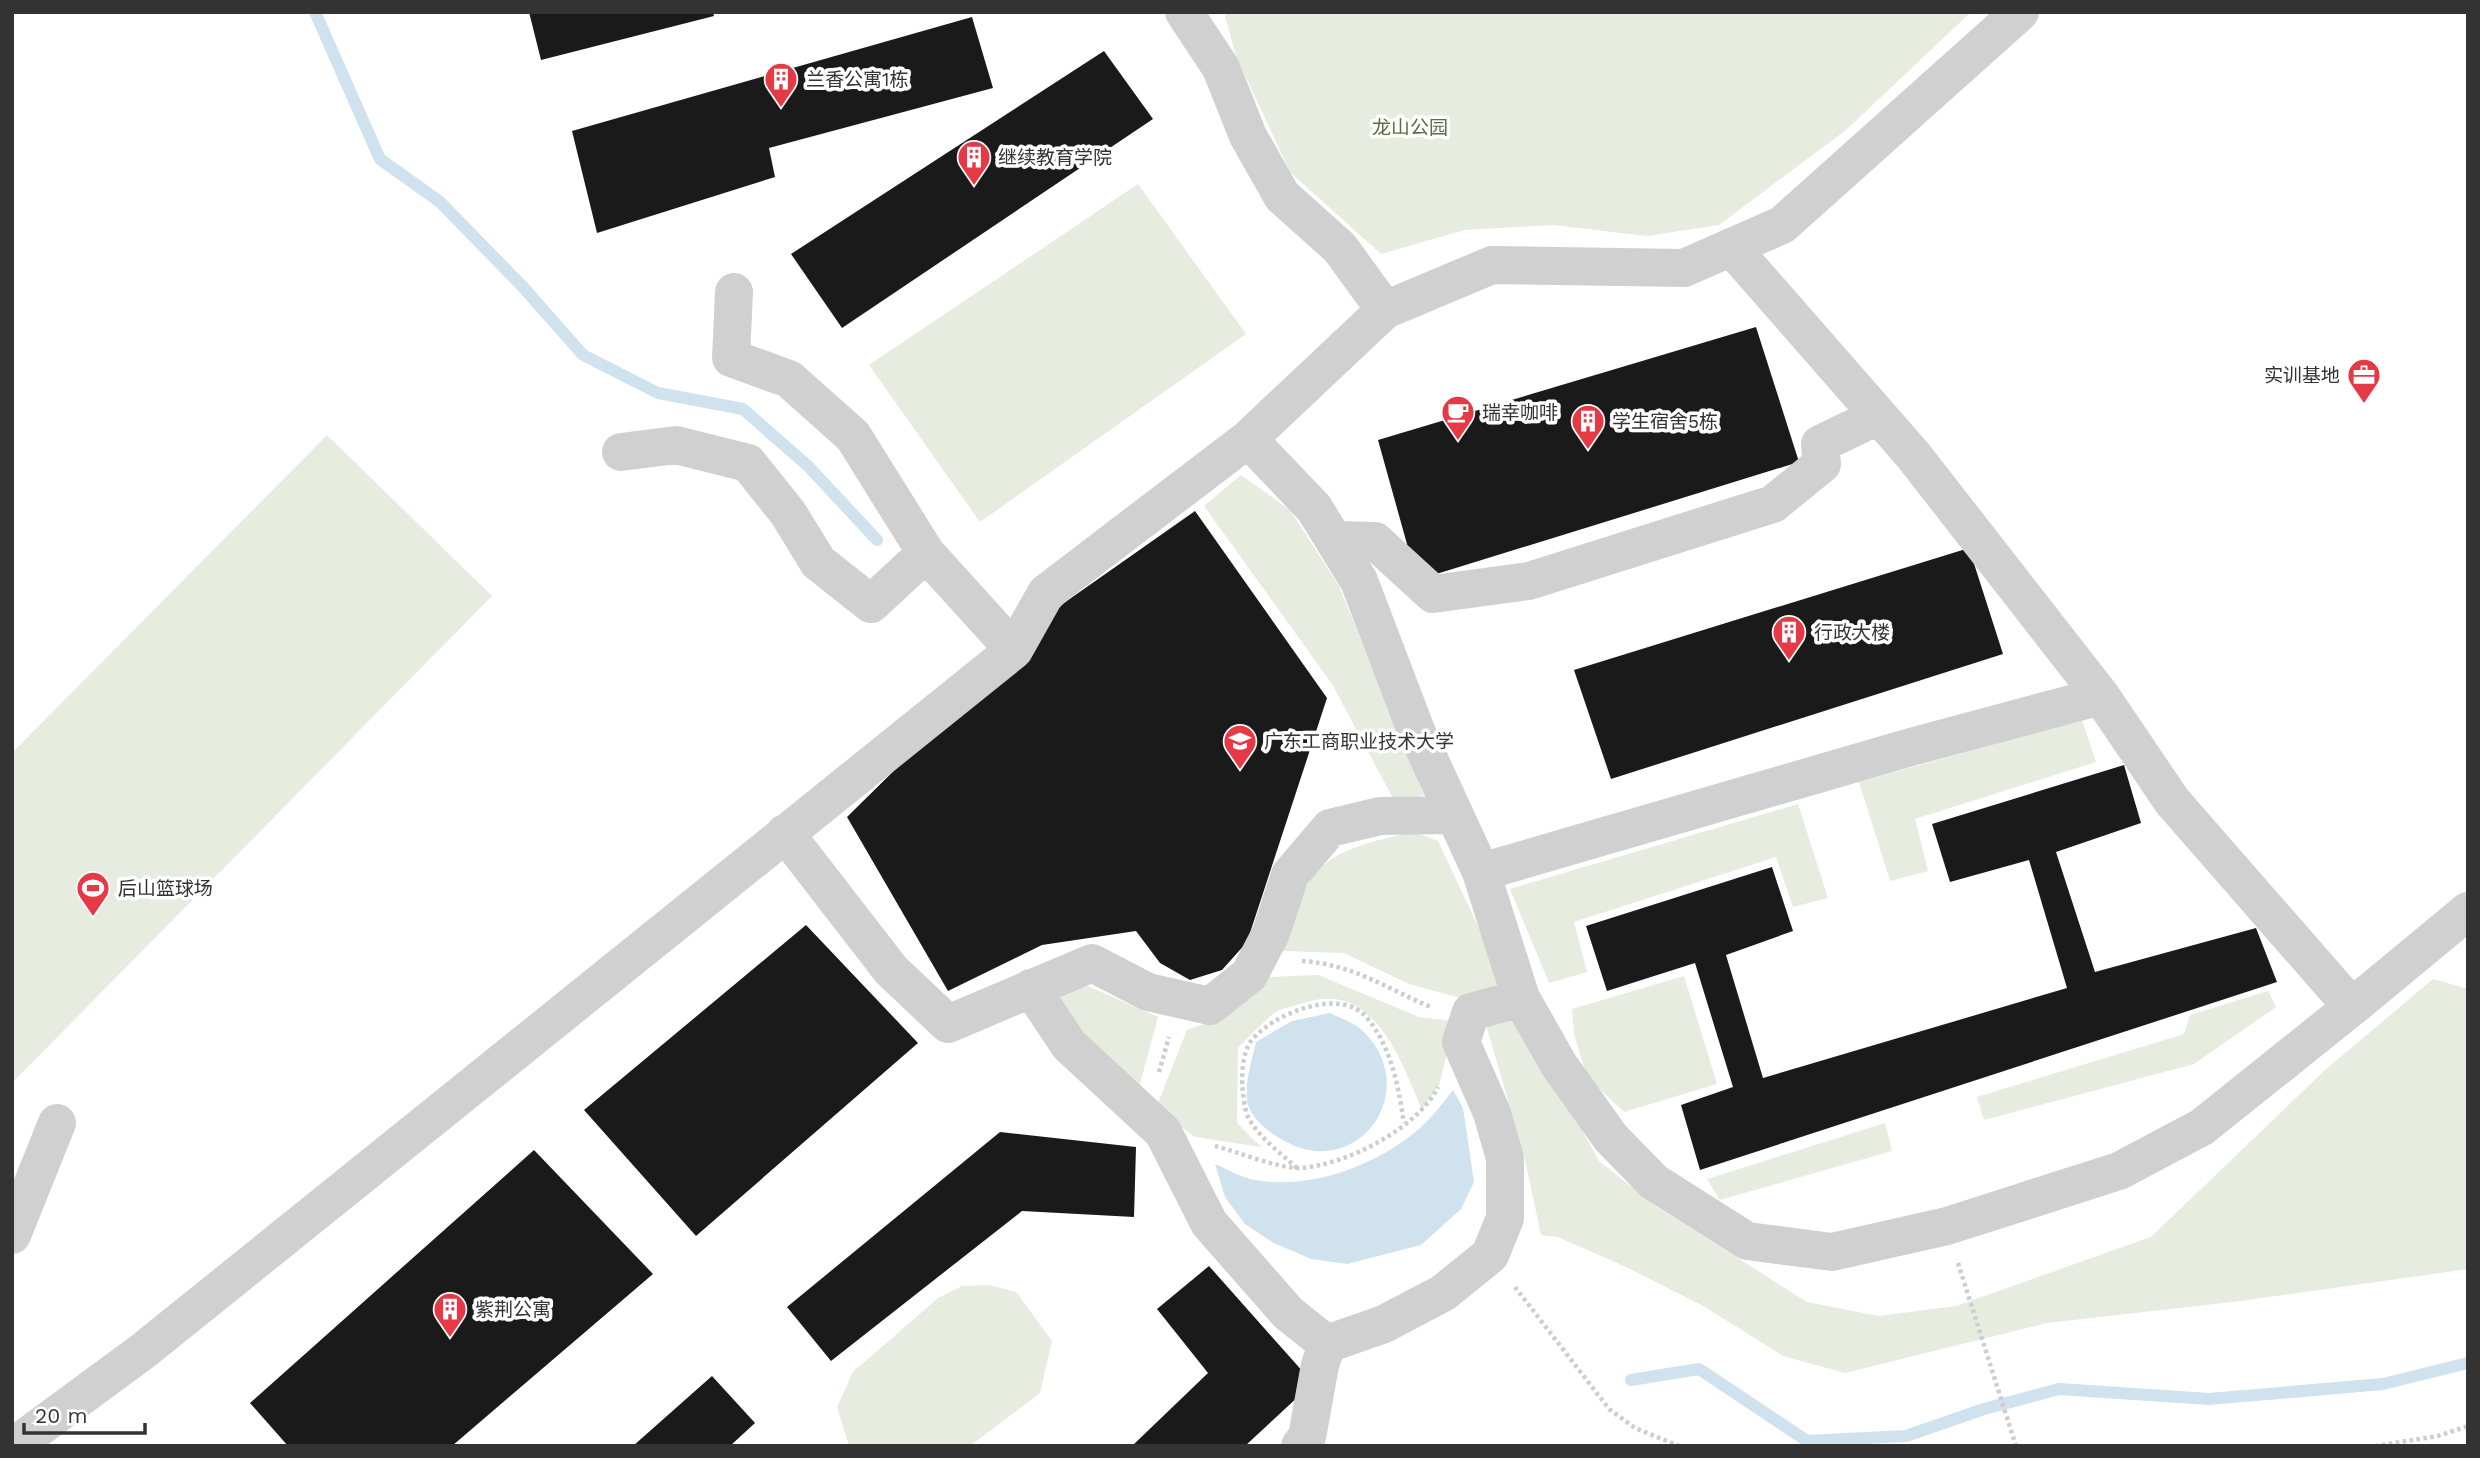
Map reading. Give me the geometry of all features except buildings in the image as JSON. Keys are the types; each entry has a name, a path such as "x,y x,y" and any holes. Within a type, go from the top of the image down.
{"street":[{"path":"1184,12 1221,68 1248,136 1282,196 1340,248 1385,310"},
{"path":"15,1440 143,1351 1014,650 1046,593 1248,439 1385,310 1492,265 1684,268 1782,225 2020,12"},
{"path":"1731,247 1913,455 2101,696 2172,801 2352,1007"},
{"path":"734,292 731,358 789,379 853,436 926,554 1014,650"},
{"path":"1334,540 1375,541 1433,594 1529,581 1773,504 1822,464 1820,444 1878,416"},
{"path":"1248,439 1314,508 1359,581 1417,733 1481,872 1501,945 1521,998 1559,1065 1611,1138 1654,1182 1747,1241 1832,1252 1947,1226 2119,1171 2202,1127 2468,911"},
{"path":"621,452 676,445 748,463 788,513 818,562 871,604 926,554"},
{"path":"1481,872 1694,813 1911,747 2101,696"},
{"path":"785,832 891,970 948,1024 982,1012 1092,963 1148,992 1210,1006 1249,975 1271,933 1290,875 1330,828 1380,816 1454,815"},
{"path":"1031,988 1069,1045 1163,1132 1209,1223 1288,1313 1327,1344"},
{"path":"1327,1344 1384,1324 1443,1293 1490,1255 1505,1218 1504,1158 1466,1027 1521,998"},
{"path":"12,1236 57,1123"},
{"path":"1300,1446 1307,1437 1320,1365 1327,1344"}],"path":[{"path":"1176,1159 1210,1144 1297,1168 1339,1161 1380,1140 1430,1104 1466,1027 1431,1007 1330,962 1256,963"},
{"path":"1146,1116 1180,999"},
{"path":"1297,1168 1267,1142 1247,1117 1241,1082 1249,1044 1267,1024 1308,1005 1343,1004 1367,1016 1389,1052 1404,1123"},
{"path":"1947,1226 2016,1446"},
{"path":"1490,1255 1609,1409 1635,1428 1679,1446"},
{"path":"2375,1446 2438,1436 2468,1426"}],"green space":[{"name":"龙山公园","path":"1224,12 1971,12 1846,130 1719,225 1647,236 1553,225 1464,230 1381,254 1290,172 1236,56"},
{"path":"1138,184 1246,334 980,522 869,365"},
{"name":"后山篮球场","path":"327,435 492,596 12,1083 12,753"},
{"path":"1241,475 1290,510 1339,586 1424,795 1394,800 1332,684 1204,506"},
{"path":"2082,720 2096,762 1915,819 1928,871 1890,881 1859,782"},
{"path":"1798,804 1828,898 1793,907 1776,857 1574,922 1587,972 1549,983 1510,889"},
{"path":"1414,832 1438,841 1506,986 1468,1000 1409,984 1344,953 1283,951 1301,897 1324,865 1359,846"},
{"path":"1318,975 1419,1017 1455,1021 1439,1085 1422,1110 1394,1048 1381,1029 1366,1013 1349,1003 1328,999 1276,1012 1238,1048 1237,1123 1261,1147 1195,1137 1156,1108 1187,1030 1226,1016 1267,977"},
{"path":"1684,976 1717,1084 1624,1112 1587,1077 1574,1034 1572,1009"},
{"path":"2433,979 2468,989 2468,1269 2241,1301 2047,1323 1845,1373 1783,1356 1705,1307 1626,1267 1558,1237 1541,1235 1524,1155 1486,1025 1511,1016 1556,1082 1599,1161 1657,1207 1807,1302 1879,1316 1956,1306 2151,1237 2325,1070"},
{"path":"1081,983 1158,1017 1140,1084 1086,1043 1057,994"},
{"path":"2268,991 2276,1007 2194,1064 1984,1120 1977,1097 2184,1034 2190,1015"},
{"path":"1885,1123 1892,1151 1720,1200 1707,1179"},
{"path":"989,1285 1016,1292 1052,1341 1040,1393 970,1446 849,1446 837,1407 853,1372 938,1298 962,1286"}],"water":[{"path":"1330,1013 1360,1028 1380,1055 1387,1080 1384,1105 1372,1126 1355,1142 1332,1150 1305,1149 1276,1136 1254,1116 1247,1100 1249,1071 1256,1042 1292,1021"},
{"path":"1453,1090 1463,1108 1474,1182 1461,1209 1421,1245 1347,1264 1311,1259 1274,1243 1245,1224 1225,1197 1215,1164 1250,1179 1276,1182 1321,1178 1365,1163 1404,1141 1430,1118"}],"waterway":[{"path":"315,12 380,159 440,202 523,287 583,355 658,393 743,409 808,466 877,540"},
{"path":"1631,1380 1699,1369 1807,1441 1906,1436 1984,1409 2059,1389 2209,1399 2383,1384 2468,1363"}],"place":[{"name":"兰香公寓1栋","path":"781,109"},
{"name":"继续教育学院","path":"974,187"},
{"name":"实训基地","path":"2364,405"},
{"name":"瑞幸咖啡","path":"1458,442"},
{"name":"学生宿舍5栋","path":"1588,451"},
{"name":"行政大楼","path":"1789,662"},
{"name":"广东工商职业技术大学","path":"1240,771"},
{"name":"后山篮球场","path":"93,918"},
{"name":"紫荆公寓","path":"450,1339"}]}
